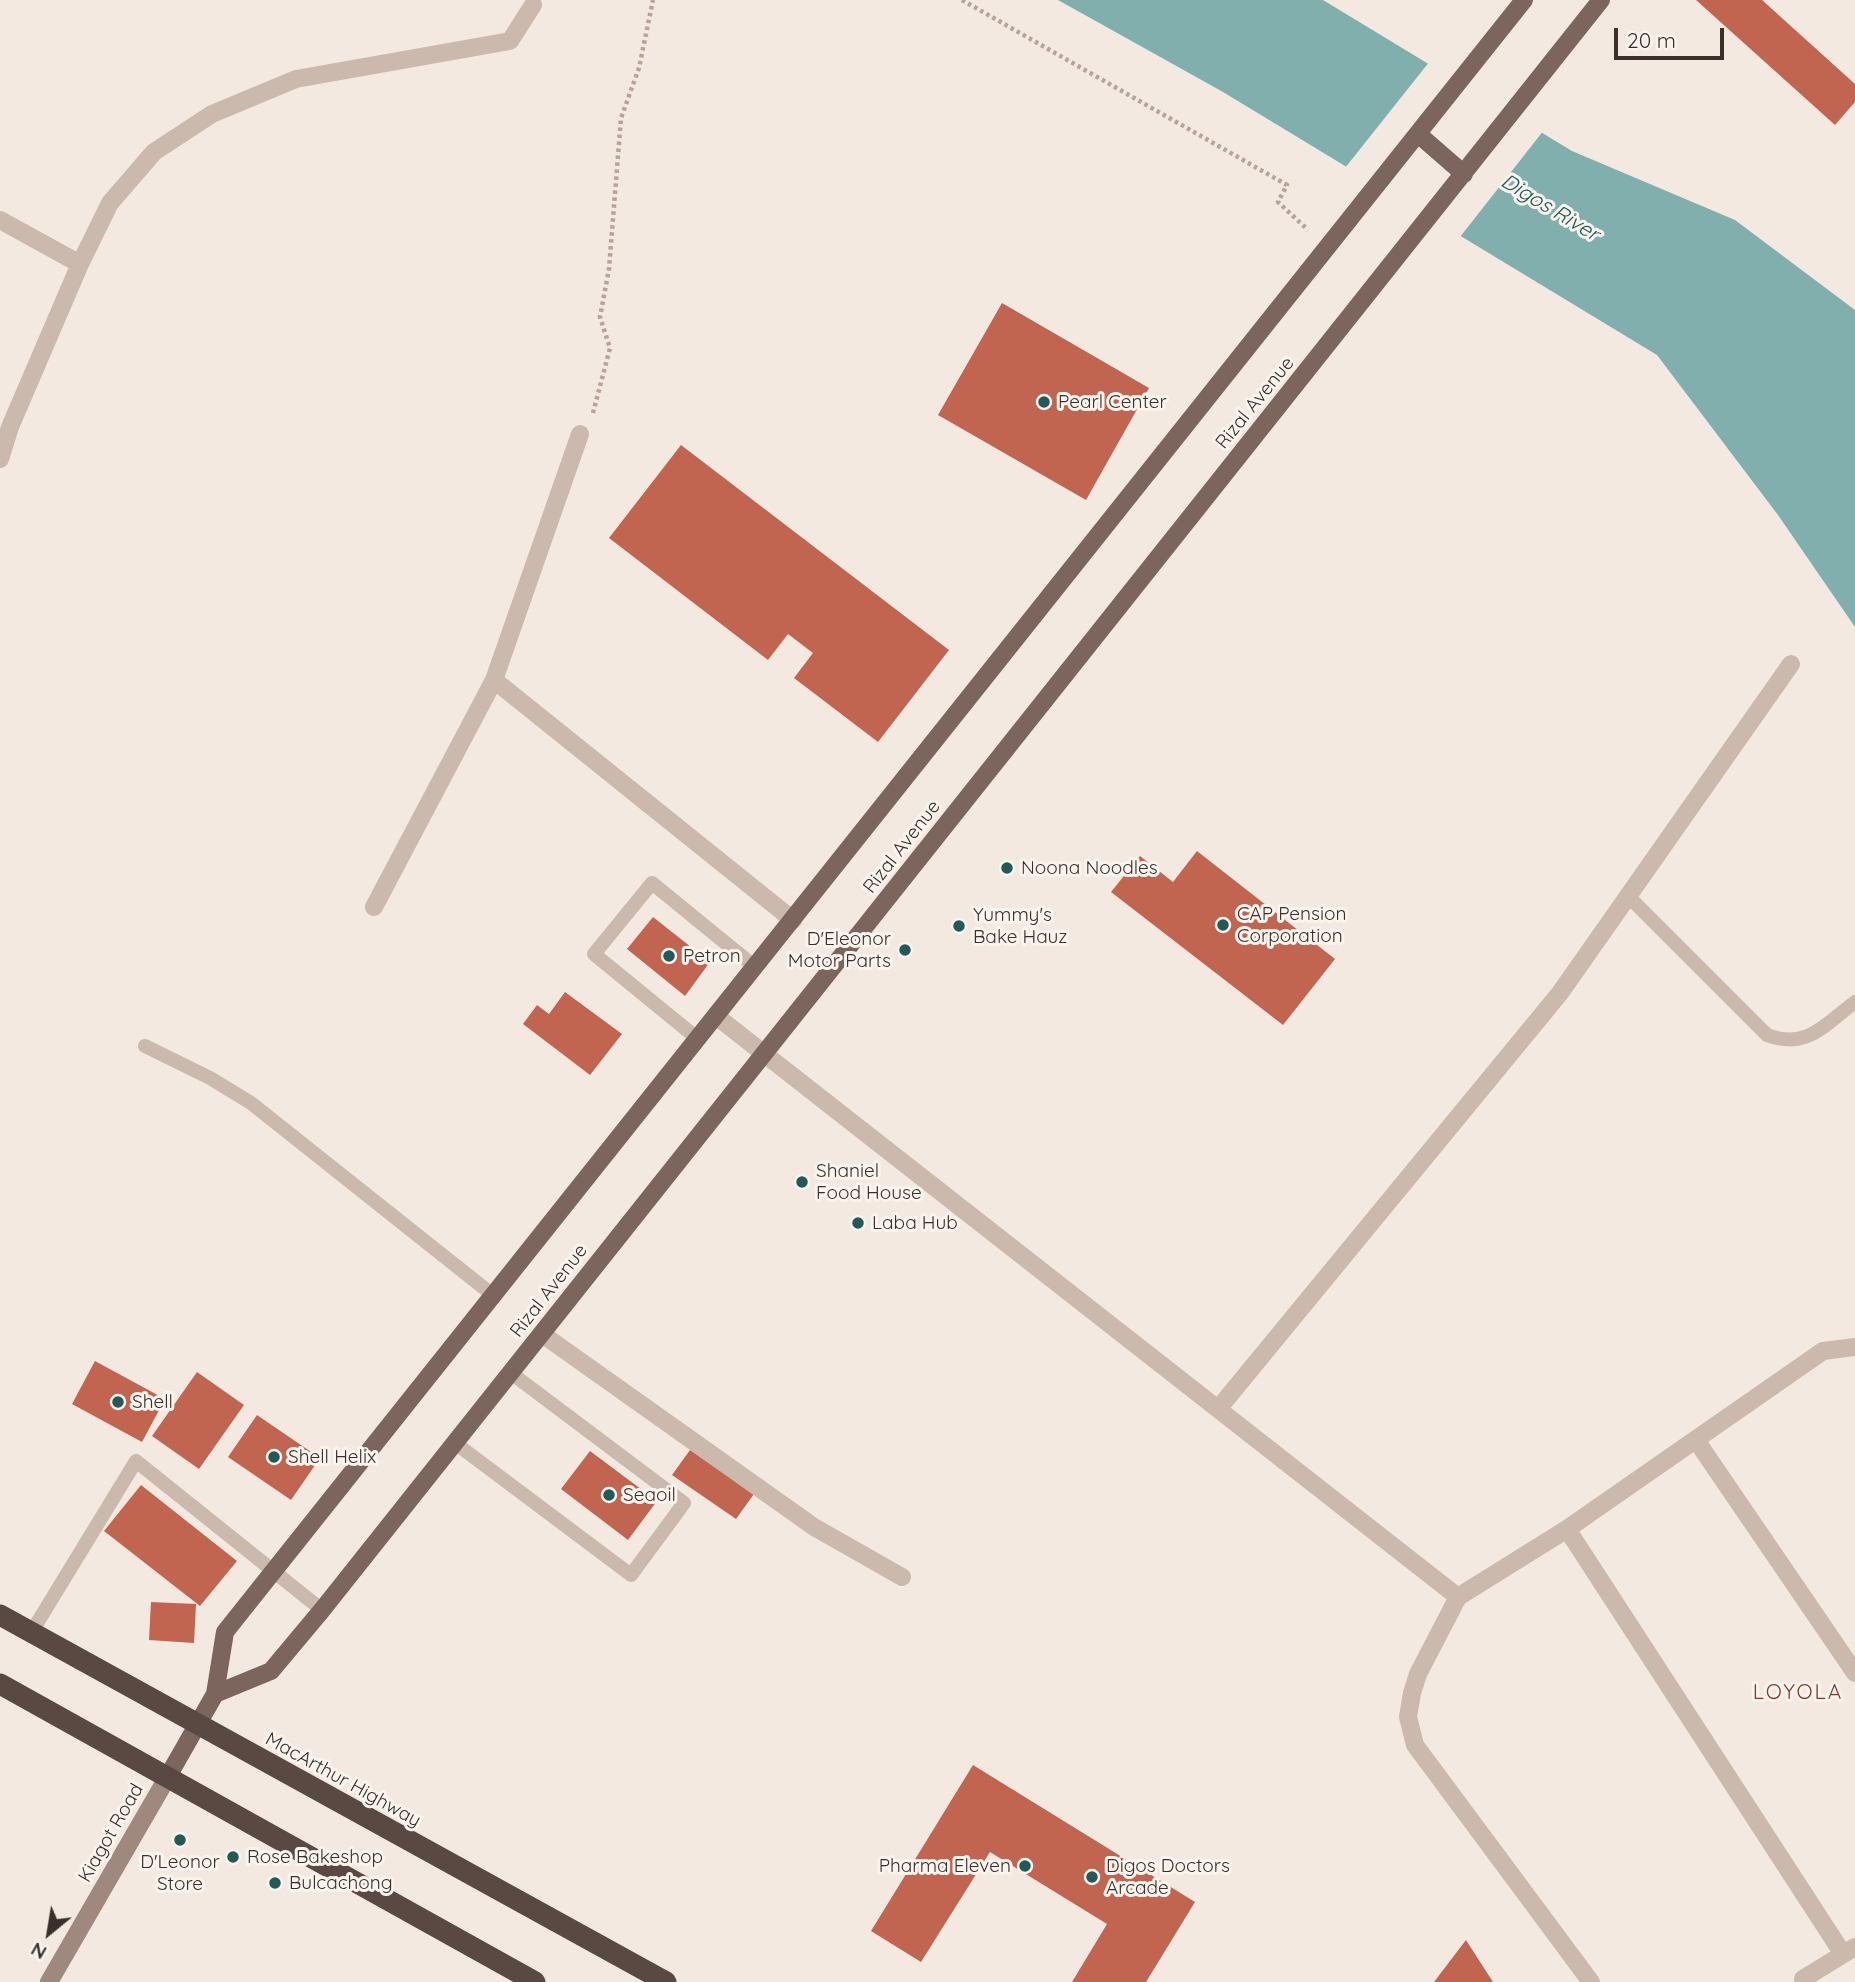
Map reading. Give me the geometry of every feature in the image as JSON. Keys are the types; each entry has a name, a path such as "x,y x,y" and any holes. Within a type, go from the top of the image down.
{"highway":[{"name":"MacArthur Highway","path":"0,1615 197,1726 666,1982"},
{"path":"0,1684 536,1982"}],"main road":[{"name":"Rizal Avenue","path":"167,1778 215,1694 225,1632 1524,0"},
{"name":"Rizal Avenue","path":"215,1694 271,1671 322,1610 1601,0"},
{"path":"1418,134 1464,174"}],"street":[{"path":"0,459 10,427 80,264 110,204 154,152 212,114 296,79 510,41 533,5"},
{"path":"0,220 80,264"},
{"path":"374,907 494,680 580,434"},
{"path":"1218,1409 1560,993 1791,664"},
{"path":"494,680 793,920"},
{"path":"716,1016 1458,1597"},
{"path":"542,1334 814,1527 902,1577"},
{"path":"1591,1982 1415,1745 1408,1717 1418,1674 1458,1597 1567,1529 1823,1352 1855,1346"},
{"path":"1696,1440 1855,1673"},
{"path":"1567,1529 1849,1951 1803,1979"},
{"name":"Kiagot Road","path":"49,1982 167,1778"}],"lane":[{"path":"698,1039 594,954 652,883 755,967"},
{"path":"1628,896 1767,1035 1785,1042 1799,1041 1855,1002"},
{"path":"145,1046 210,1078 251,1103 494,1296"},
{"path":"455,1443 631,1575 684,1503 511,1373"},
{"path":"31,1633 136,1461 322,1610"}],"path":[{"path":"580,434 591,418 610,348 600,317 610,269 621,118 639,68 653,0"},
{"path":"962,0 1287,185 1278,202 1312,234"}],"water":[{"name":"Digos River","path":"1058,0 1323,0 1572,151 1735,220 1855,310 1855,627 1778,515 1657,355 1223,92"}],"pier":[{"path":"1430,61 1544,130 1460,237 1345,168"}],"building":[{"path":"1696,0 1762,0 1855,84 1855,102 1835,125"},
{"name":"Pearl Center","path":"1002,303 1149,388 1086,500 938,415"},
{"path":"681,445 949,650 878,742 794,678 813,653 788,634 768,660 609,538"},
{"name":"CAP Pension Corporation","path":"1197,851 1335,959 1283,1025 1111,892 1140,856 1173,882"},
{"name":"Petron","path":"653,917 710,962 685,996 627,949"},
{"path":"565,992 622,1034 590,1075 523,1024 537,1005 549,1014"},
{"name":"Shell","path":"95,1361 165,1399 142,1442 72,1404"},
{"path":"197,1372 244,1405 199,1469 152,1436"},
{"name":"Shell Helix","path":"257,1415 320,1458 291,1500 228,1457"},
{"path":"690,1450 754,1494 736,1519 672,1475"},
{"name":"Seaoil","path":"590,1451 657,1501 628,1540 561,1489"},
{"path":"141,1485 237,1561 200,1606 104,1531"},
{"path":"151,1602 196,1604 194,1643 149,1640"},
{"name":"Digos Doctors Arcade","path":"973,1765 1195,1902 1146,1982 1072,1982 1107,1924 990,1852 921,1962 871,1931"},
{"path":"1466,1940 1493,1982 1434,1982"}],"place":[{"name":"Pearl Center","path":"1044,402"},
{"name":"Noona Noodles","path":"1007,868"},
{"name":"CAP Pension Corporation","path":"1223,925"},
{"name":"Yummy's Bake Hauz","path":"959,926"},
{"name":"D'Eleonor Motor Parts","path":"905,950"},
{"name":"Petron","path":"669,956"},
{"name":"Shaniel Food House","path":"802,1182"},
{"name":"Laba Hub","path":"858,1223"},
{"name":"Shell","path":"118,1402"},
{"name":"Shell Helix","path":"274,1457"},
{"name":"Seaoil","path":"609,1495"},
{"name":"D'Leonor Store","path":"180,1840"},
{"name":"Rose Bakeshop","path":"233,1857"},
{"name":"Pharma Eleven","path":"1025,1866"},
{"name":"Digos Doctors Arcade","path":"1092,1877"},
{"name":"Bulcachong","path":"275,1883"}],"district":[{"name":"LOYOLA","path":"1798,1693"}]}
